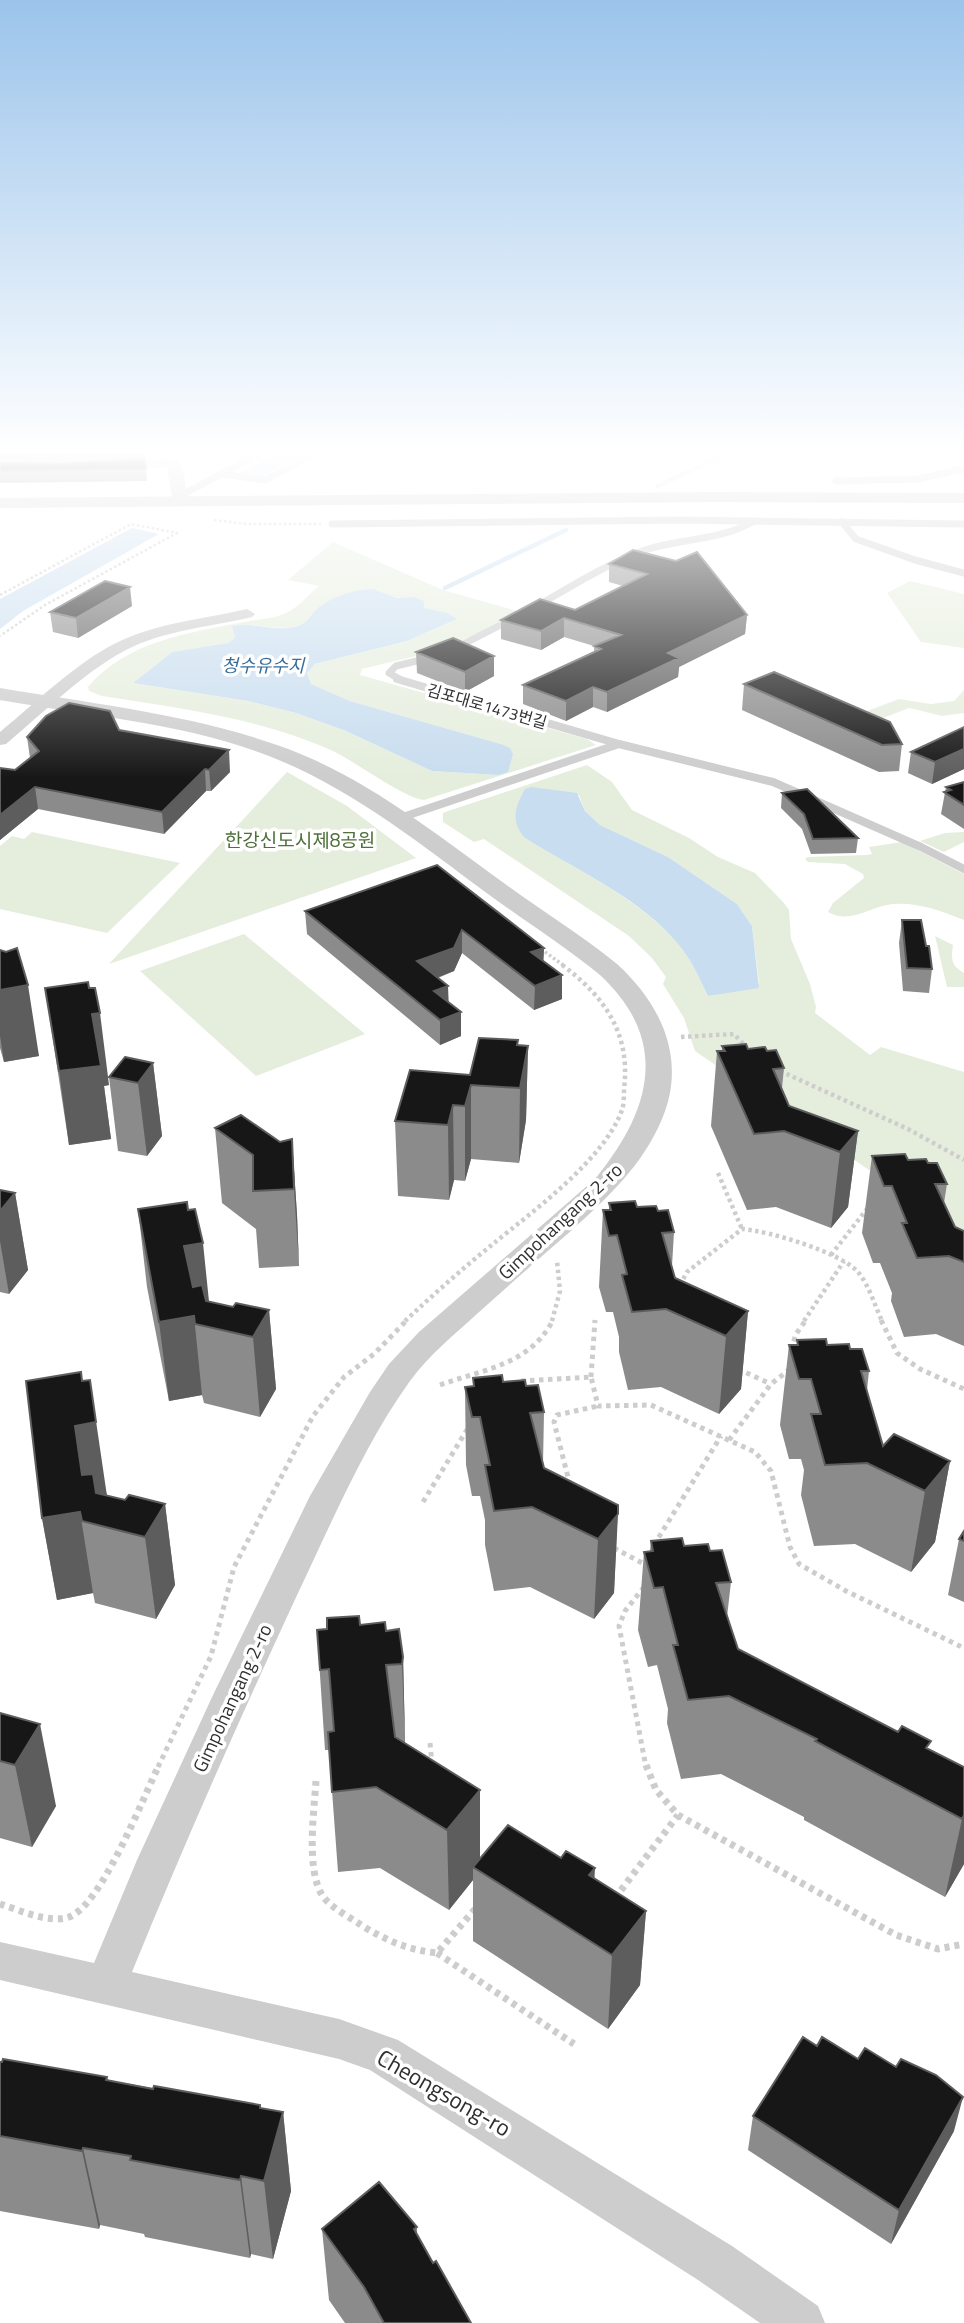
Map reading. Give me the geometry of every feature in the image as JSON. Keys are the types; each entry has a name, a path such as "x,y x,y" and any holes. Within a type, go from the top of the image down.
{"street":[{"path":"0,740 98,661 122,646 162,632 247,614"},
{"name":"Gimpohangang 2-ro","path":"0,694 197,729 253,743 325,773 397,819 582,950 634,995 644,1011 658,1048 660,1069 653,1111 643,1135 605,1185 430,1339 400,1372 381,1400 327,1496 232,1695 106,1984"},
{"name":"Cheongsong-ro","path":"0,1961 339,2039 383,2054 597,2186 801,2323"}],"lane":[{"path":"531,609 621,561"},
{"path":"920,561 964,573"},
{"name":"김포대로1473번길","path":"521,614 452,649 396,666 389,673 390,676 619,744 773,782 908,841 964,869"},
{"path":"397,819 619,744"}],"path":[{"path":"0,595 62,561"},
{"path":"0,635 53,600 124,561"},
{"path":"0,1904 44,1917 66,1919 75,1917 88,1905 103,1882 211,1656 234,1567 313,1416 344,1377 374,1354 480,1254 563,1186 591,1158 614,1125 625,1095 627,1067 617,1027 605,1005 587,985 538,947"},
{"path":"681,1037 734,1034 752,1053"},
{"path":"771,1066 908,1129 964,1160"},
{"path":"718,1174 742,1229"},
{"path":"831,1255 873,1202"},
{"path":"684,1297 680,1284 687,1272 742,1229 761,1231 844,1261 859,1273 897,1353 920,1369 964,1389"},
{"path":"440,1385 466,1374 512,1361 537,1343 557,1313 561,1280 557,1261"},
{"path":"789,1369 796,1335 844,1261"},
{"path":"595,1320 591,1377 597,1406"},
{"path":"736,1368 771,1384"},
{"path":"729,1440 771,1384 789,1369 800,1368"},
{"path":"508,1383 591,1377"},
{"path":"573,1496 554,1422 557,1415 597,1406 651,1405 755,1452 766,1463 777,1491 790,1547 804,1569 964,1648"},
{"path":"424,1502 471,1423"},
{"path":"643,1564 722,1436"},
{"path":"611,1547 650,1567"},
{"path":"649,1581 625,1611 619,1626 650,1780 663,1802 678,1815 918,1945 940,1949 964,1944"},
{"path":"430,1743 432,1767"},
{"path":"316,1781 315,1874 320,1891 330,1904 380,1937 416,1952 437,1953 573,2044"},
{"path":"607,1908 678,1815"},
{"path":"437,1953 478,1905"}],"green space":[{"path":"310,561 377,561 443,590 517,611 475,635 437,651 362,669 360,675 587,739 596,745 424,800 404,793 341,755 303,739 247,722 102,696 89,691 88,687 104,671 140,649 180,635 282,615 295,608 319,586 288,580","holes":["366,589 399,598 424,601 424,608 457,619 407,641 315,664 307,673 311,684 350,701 501,744 498,775 432,771 346,731 296,713 248,701 133,683 172,652 229,644 235,637 233,626 282,628 299,625 332,600"]},
{"path":"910,581 964,594 964,648 921,642 887,593"},
{"path":"964,690 964,713 942,716 909,708 878,720 851,717 899,699 931,704 954,701"},
{"path":"587,765 612,782 632,810 689,838 718,857 755,873 784,903 789,910 791,939 810,984 815,1013 870,1055 881,1047 964,1072 964,1235 695,1051 684,1018 663,984 666,977 652,958 629,936 484,839 474,842 443,822 443,813","holes":["579,795 585,811 600,825 668,857 737,904 752,926 759,983 708,996 682,949 648,915 608,887 525,838"]},
{"name":"한강신도시제8공원","path":"287,772 347,806 416,858 109,964"},
{"path":"32,832 180,863 107,933 0,909 0,846 12,836 24,839"},
{"path":"964,832 964,842 944,852 920,841 945,833"},
{"path":"902,842 964,874 964,920 911,904 885,905 844,917 828,912 833,903 864,878 863,874 845,864 808,862 805,859 867,855 872,854 869,847"},
{"path":"244,934 365,1034 256,1076 140,971"},
{"path":"935,936 953,945 953,962 964,973 964,987 947,987"}],"water":[{"path":"70,561 111,561 23,611 0,629 0,599"},
{"name":"청수유수지","path":"373,589 397,598 414,597 424,601 424,608 447,613 457,619 407,641 315,664 307,673 311,684 350,701 510,748 513,754 508,772 498,775 432,771 346,731 296,713 248,701 133,683 172,652 229,643 235,637 232,626 288,628 301,625 322,605 336,597"},
{"path":"531,787 577,793 585,811 600,825 668,857 737,904 752,926 759,988 708,996 682,949 649,915 609,887 525,838 517,826 516,814 525,789"}],"building":[{"path":"613,561 704,561 747,615 668,653 679,658 607,692 593,687 566,701 523,685 601,649 594,646 621,635 564,618 541,631 501,620 540,599 575,610 647,574 609,564"},
{"path":"105,581 130,587 76,618 50,612"},
{"path":"453,638 494,656 465,672 416,652"},
{"path":"774,672 890,722 902,744 882,745 744,684"},
{"path":"69,703 110,711 119,730 229,750 209,770 205,769 162,812 35,787 0,815 0,768 15,770 39,751 27,737 46,716"},
{"path":"964,727 964,749 935,762 911,752"},
{"path":"964,782 964,805 944,792 951,790 946,787"},
{"path":"807,789 858,838 813,839 804,814 782,793"},
{"path":"437,865 544,948 531,952 562,975 535,986 462,930 454,948 417,961 448,986 434,991 461,1012 440,1020 305,911"},
{"path":"902,920 921,920 926,946 929,946 932,969 907,968"},
{"path":"17,948 28,985 0,990 0,950 6,952"},
{"path":"88,982 89,988 95,988 100,1013 92,1014 101,1066 59,1071 45,988"},
{"path":"479,1038 518,1040 517,1045 528,1046 520,1088 471,1085 465,1106 453,1105 448,1125 395,1121 410,1070 470,1075"},
{"path":"746,1044 748,1049 765,1047 767,1051 776,1050 784,1068 773,1069 789,1106 858,1131 840,1152 784,1131 754,1134 717,1051 725,1051 722,1046"},
{"path":"125,1057 153,1063 138,1083 109,1077"},
{"path":"241,1115 280,1142 292,1139 294,1189 253,1191 253,1155 215,1128"},
{"path":"905,1154 908,1160 926,1159 928,1163 937,1163 947,1184 935,1184 955,1227 964,1231 964,1262 949,1256 917,1258 902,1223 907,1223 892,1186 884,1186 872,1156"},
{"path":"0,1190 15,1193 0,1211"},
{"path":"635,1201 637,1207 656,1206 658,1211 668,1210 674,1232 662,1233 675,1278 748,1311 726,1336 666,1309 632,1312 622,1275 627,1274 617,1235 609,1236 603,1210 611,1210 609,1203"},
{"path":"187,1202 188,1210 195,1209 203,1243 184,1246 193,1287 202,1285 206,1301 233,1307 236,1303 269,1310 253,1337 195,1324 194,1316 159,1322 138,1209"},
{"path":"826,1339 827,1345 849,1344 850,1349 862,1349 869,1371 861,1371 883,1446 894,1434 950,1461 925,1491 867,1463 825,1465 811,1414 821,1414 811,1379 799,1379 789,1345 798,1345 797,1340"},
{"path":"81,1372 82,1381 90,1380 96,1422 75,1426 82,1475 93,1474 96,1493 125,1500 129,1495 165,1504 145,1537 82,1521 80,1512 42,1518 26,1381"},
{"path":"502,1375 503,1382 525,1380 526,1386 538,1385 544,1412 530,1413 544,1468 618,1505 618,1514 598,1539 532,1507 494,1511 485,1465 490,1465 480,1417 472,1417 465,1387 474,1386 473,1378"},
{"path":"682,1538 684,1546 708,1544 710,1551 722,1550 731,1582 716,1583 738,1649 898,1732 902,1726 931,1741 926,1748 964,1767 962,1819 815,1741 817,1739 729,1696 688,1700 673,1645 678,1645 663,1587 654,1588 644,1552 653,1551 651,1541"},
{"path":"359,1616 360,1625 385,1622 386,1631 399,1629 402,1664 386,1665 395,1737 480,1790 447,1830 376,1787 332,1792 328,1732 334,1731 329,1669 320,1670 317,1630 327,1629 327,1618"},
{"path":"0,1713 40,1724 15,1765 0,1761"},
{"path":"508,1825 561,1858 566,1851 595,1868 589,1875 646,1911 612,1955 473,1867"},
{"path":"803,2037 817,2046 822,2037 858,2059 865,2048 896,2067 901,2059 936,2075 963,2097 899,2210 753,2116"},
{"path":"3,2059 107,2077 106,2080 153,2089 154,2086 260,2105 260,2108 283,2112 264,2181 241,2176 240,2180 130,2160 131,2156 83,2148 82,2151 0,2136 0,2062"},
{"path":"379,2182 417,2227 414,2229 433,2263 436,2261 471,2323 384,2323 364,2287 322,2229"}],"waterway":[{"path":"445,588 500,561"}]}
